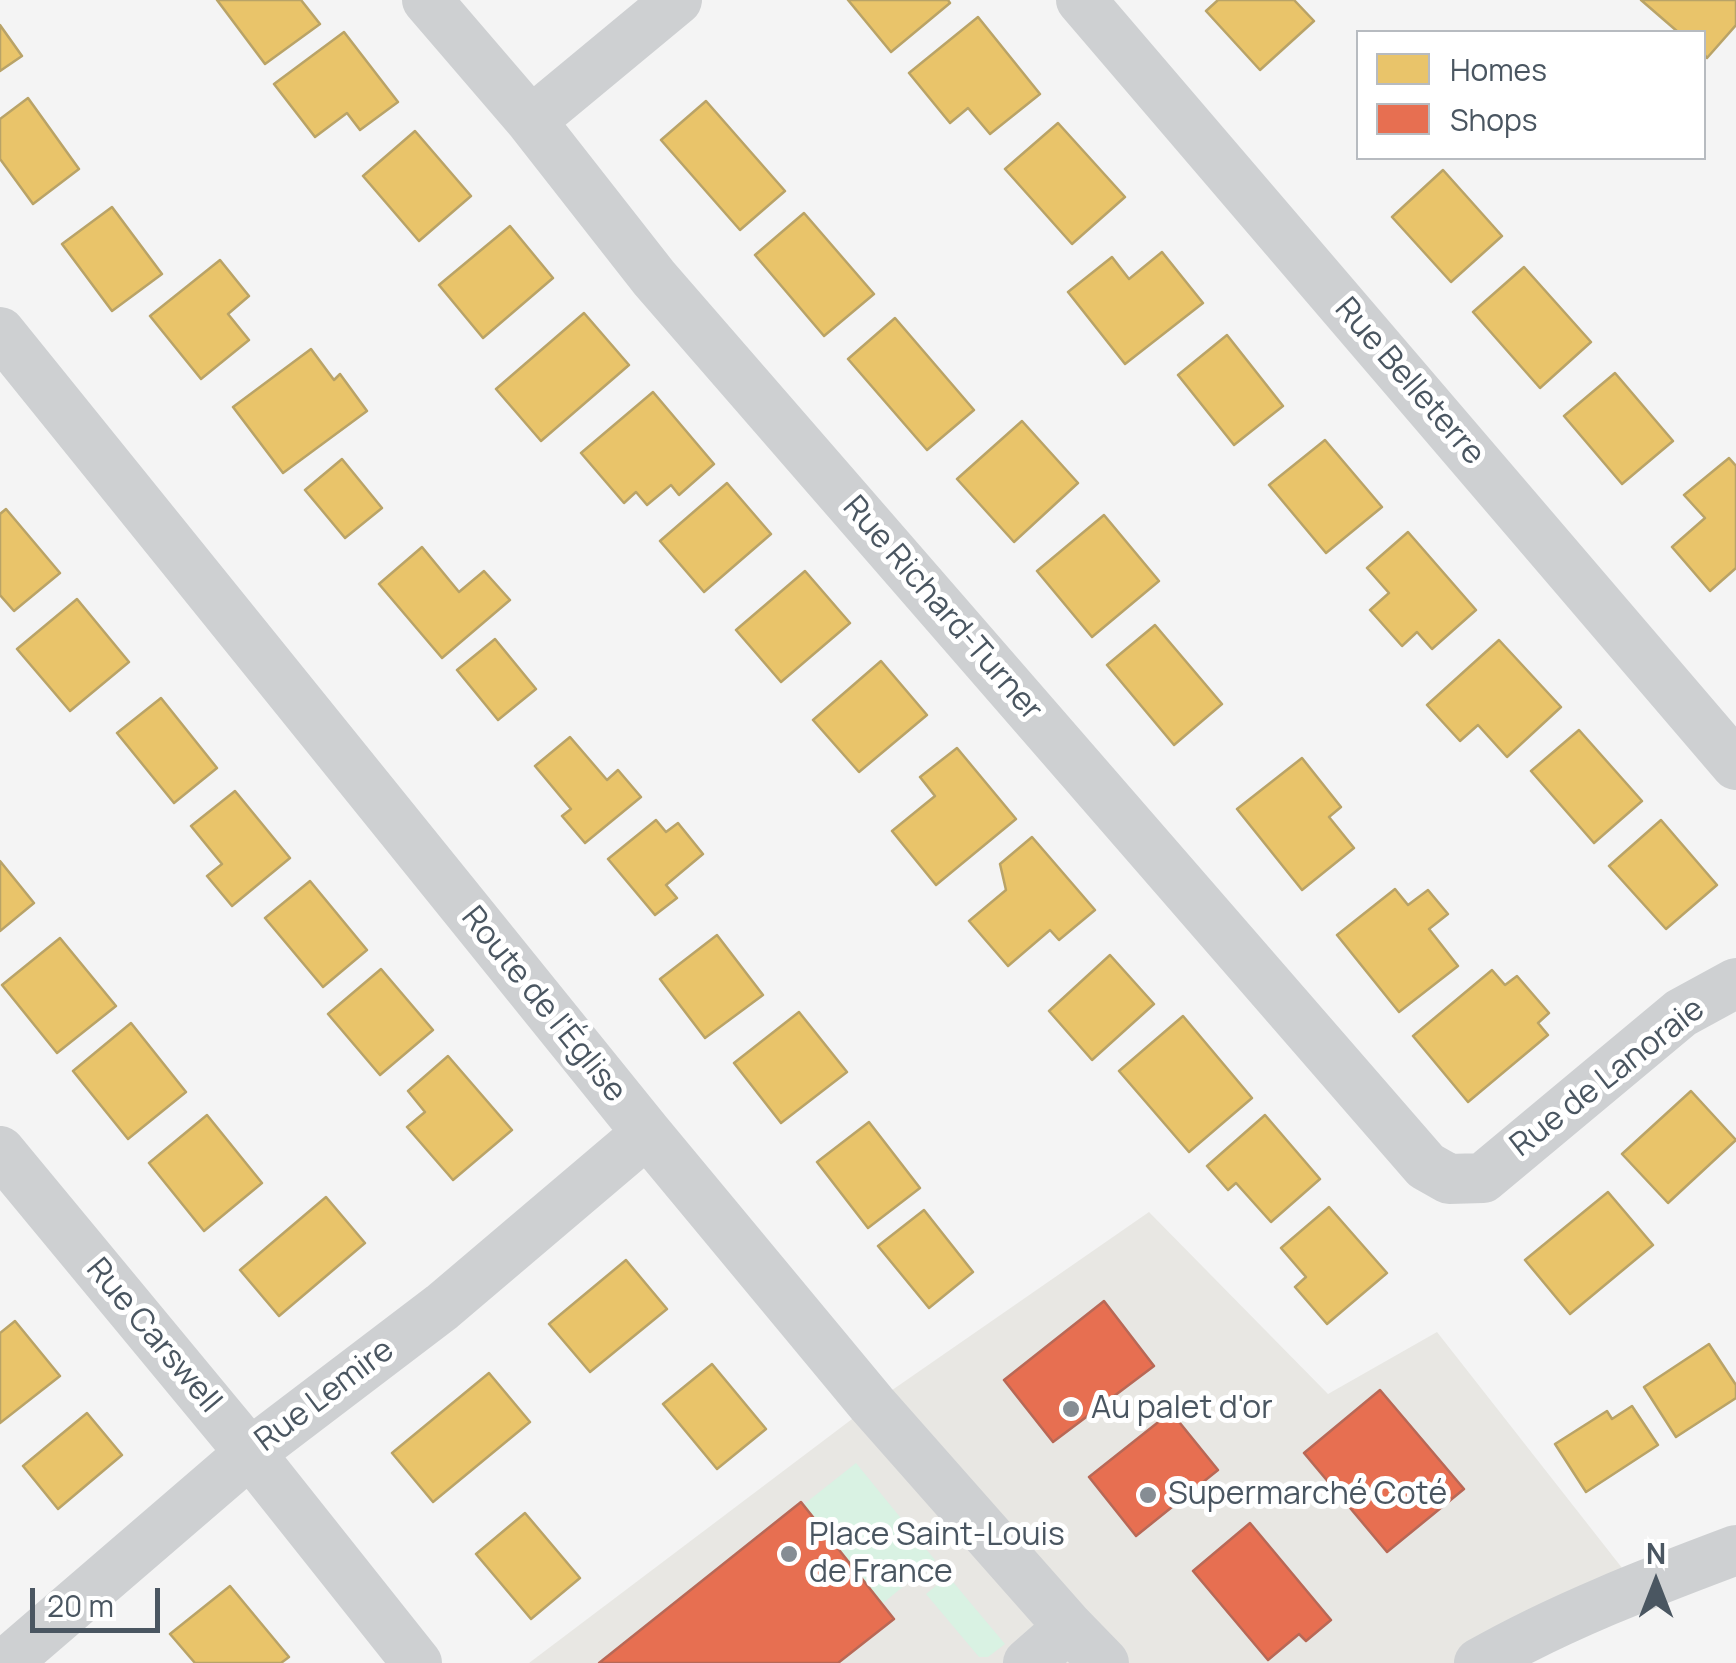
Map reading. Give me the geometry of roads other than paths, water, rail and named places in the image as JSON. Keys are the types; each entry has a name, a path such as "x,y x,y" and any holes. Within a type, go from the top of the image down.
{"street":[{"name":"Rue Richard-Turner","path":"428,0 531,120 654,278 1426,1166 1449,1179 1483,1178"},
{"path":"531,120 677,0"},
{"name":"Rue Belleterre","path":"1081,0 1736,764"},
{"name":"Route de l'Église","path":"0,332 647,1133 872,1404 1104,1663"},
{"name":"Rue de Lanoraie","path":"1483,1178 1681,1013 1736,983"},
{"name":"Rue Lemire","path":"6,1663 250,1452 442,1307 647,1133"},
{"name":"Rue Carswell","path":"0,1151 250,1452 417,1663"},
{"path":"1478,1663 1637,1587 1729,1564"},
{"path":"1028,1663 1069,1627"}],"place":[{"name":"Au palet d'or","path":"1071,1409"},
{"name":"Supermarché Coté","path":"1148,1495"},
{"name":"Place Saint-Louis de France","path":"789,1554"}]}
